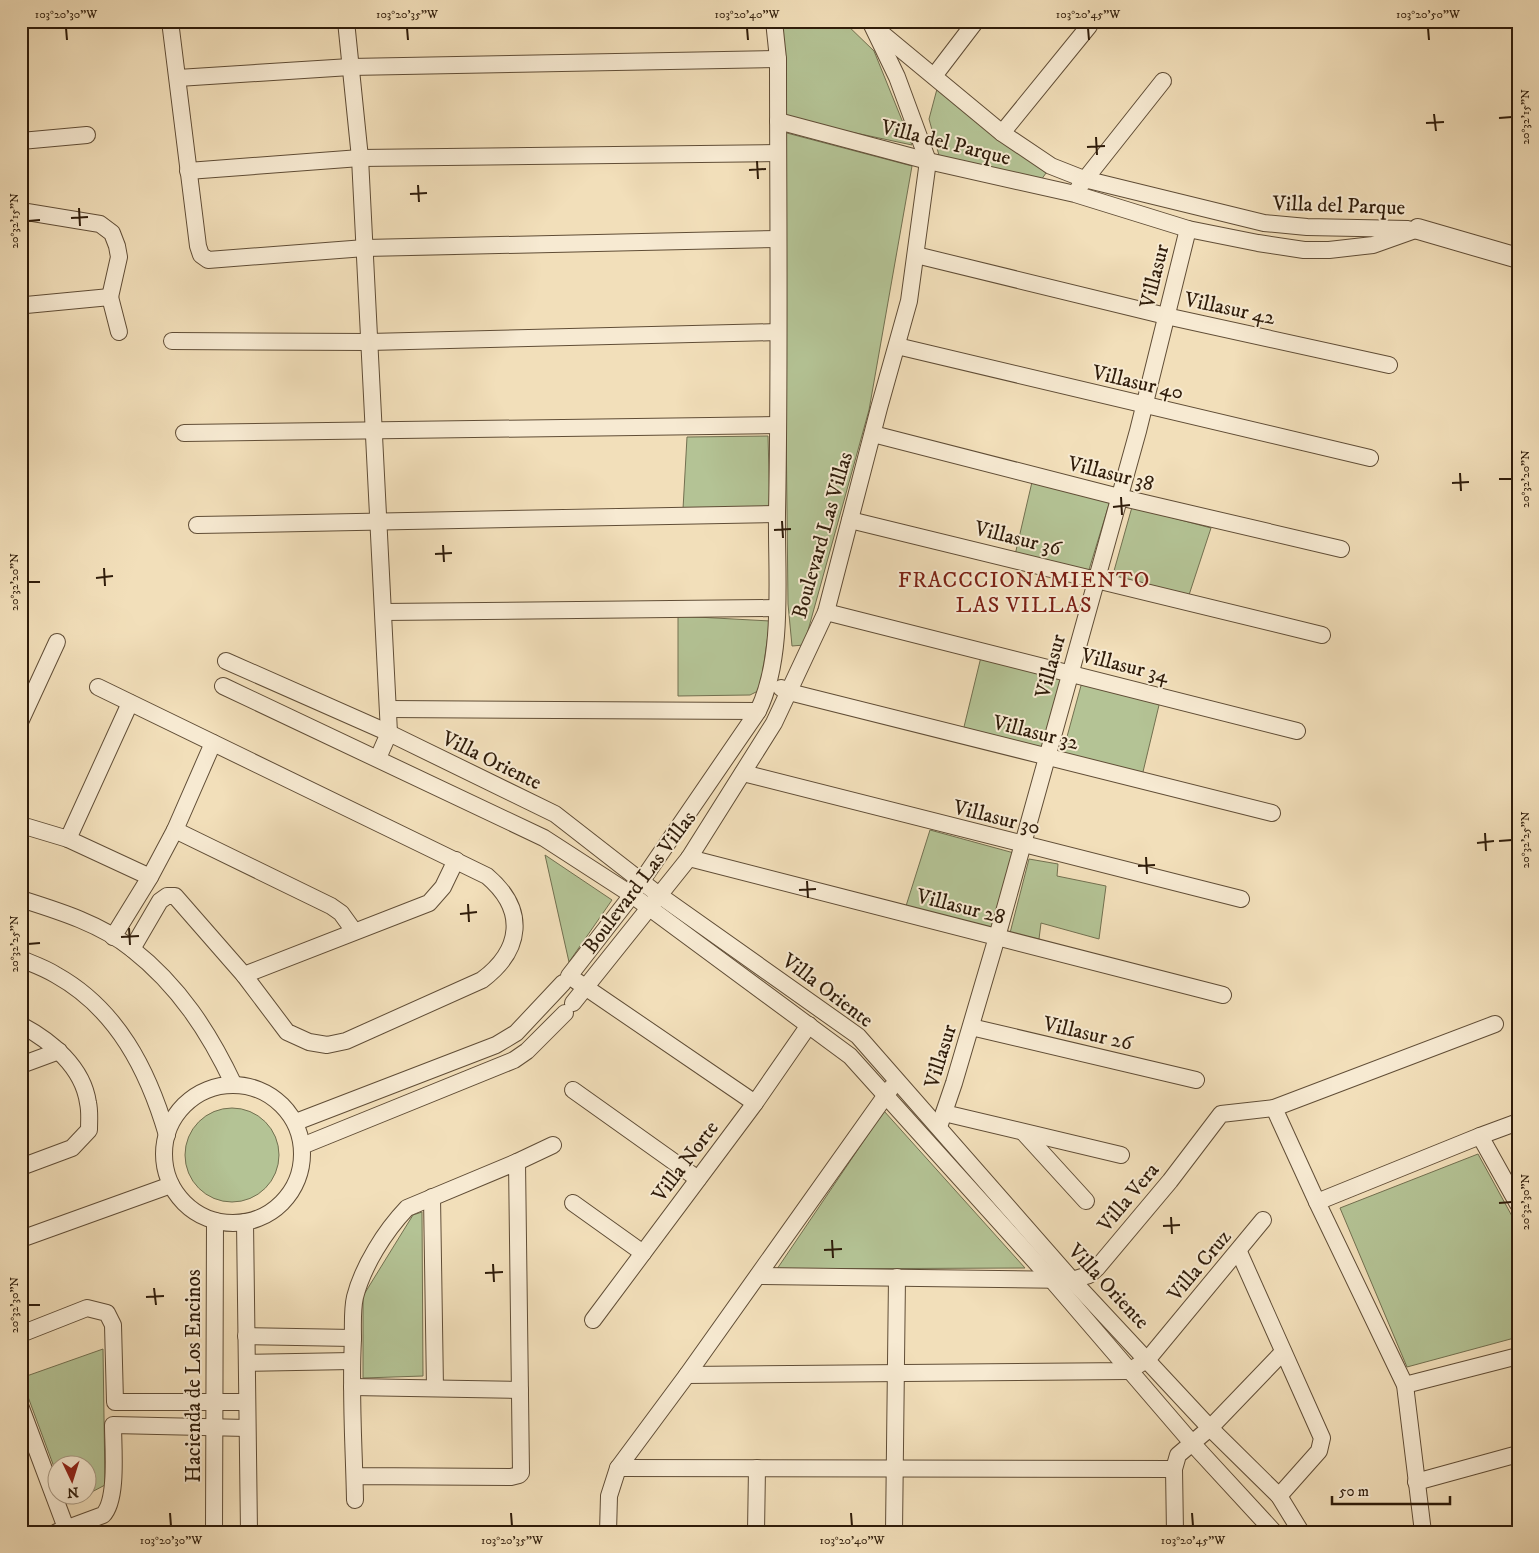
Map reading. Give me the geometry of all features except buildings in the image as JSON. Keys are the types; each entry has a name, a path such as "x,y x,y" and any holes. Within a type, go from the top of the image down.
{"street":[{"path":"170,21 198,246 201,255 208,260 365,248 778,240"},
{"path":"346,21 360,158 388,709 389,733 378,758"},
{"name":"Boulevard Las Villas","path":"296,1122 496,1045 516,1033 566,979 632,896 758,711 769,682 775,643 776,608 778,59 774,21"},
{"path":"934,76 976,21"},
{"name":"Boulevard Las Villas","path":"302,1146 514,1060 544,1035 569,1008 689,858 774,723 826,612 909,301 916,255 928,161 897,77 869,22"},
{"name":"Villa del Parque","path":"869,22 1002,133 1051,166 1084,179 1264,223 1306,227 1418,229"},
{"path":"1002,133 1089,26"},
{"path":"178,78 350,67 778,59"},
{"path":"1075,194 1084,179 1163,81"},
{"name":"Villa del Parque","path":"778,121 928,161 1075,194 1188,229 1258,243 1304,250 1330,250 1373,245 1418,229"},
{"path":"21,141 87,135"},
{"path":"188,171 360,158 778,153"},
{"path":"21,212 100,224 112,233 119,257 110,297 119,332"},
{"path":"1258,243 1264,223"},
{"name":"Villasur","path":"1121,1155 1024,1133 942,1120 997,937 1119,497 1144,406 1188,229"},
{"path":"1418,229 1518,258"},
{"name":"Villasur 42","path":"916,255 1166,316 1390,365"},
{"path":"21,304 110,297"},
{"path":"172,341 369,342 778,332"},
{"name":"Villasur 40","path":"897,346 1370,458"},
{"path":"184,433 778,425"},
{"name":"Villasur 38","path":"873,434 1119,497 1340,549"},
{"path":"196,525 777,514"},
{"name":"Villasur 36","path":"850,520 1322,635"},
{"path":"383,612 776,608"},
{"name":"Villasur 34","path":"826,612 1297,731"},
{"path":"21,720 57,642"},
{"name":"Villa Oriente","path":"226,662 389,733 555,814 659,895 858,1036 897,1079 942,1120 1072,1280 1210,1428 1279,1496 1302,1532"},
{"name":"Villasur 32","path":"769,682 789,692 1272,814"},
{"name":"Villa Oriente","path":"223,686 544,838 632,896 850,1056 1051,1279 1192,1443 1274,1532"},
{"path":"98,687 487,876 505,894 512,912 514,941 506,957 496,970 482,980 346,1042 327,1045 309,1042 287,1032 244,975 175,896 167,896 160,901 132,949"},
{"path":"68,839 130,703"},
{"path":"388,709 758,711"},
{"path":"114,937 150,877 175,830 213,743"},
{"name":"Villasur 30","path":"743,773 1022,846 1241,900"},
{"path":"28,827 68,839 150,877"},
{"path":"175,830 331,906 341,914 354,930"},
{"name":"Villasur 28","path":"689,858 1223,995"},
{"path":"244,975 354,930 429,903 442,887 456,860"},
{"path":"21,899 70,915 114,937 132,949 168,983 192,1011 215,1045 234,1085"},
{"path":"21,959 56,974 87,995 112,1020 143,1070 158,1106 166,1135 164,1160 171,1185 177,1195 194,1211 215,1221 244,1222 266,1214 285,1200 297,1180 302,1146 296,1122 270,1096 258,1090 234,1085 209,1090 197,1095 178,1112 166,1135"},
{"path":"566,979 584,987 756,1103"},
{"path":"533,1016 544,1035"},
{"path":"21,1024 38,1034 59,1051 77,1073 88,1102 89,1130 72,1148 21,1167"},
{"path":"1423,1532 1405,1386 1274,1108 1495,1024"},
{"name":"Villa Norte","path":"593,1320 756,1103 809,1025"},
{"name":"Villasur 26","path":"971,1027 1196,1080"},
{"path":"21,1065 59,1051"},
{"path":"608,1532 609,1496 618,1468 687,1375 897,1079"},
{"path":"573,1090 698,1179"},
{"name":"Villa Vera","path":"758,1276 1072,1280 1088,1275 1097,1268 1170,1181 1221,1114 1274,1108"},
{"path":"1317,1202 1518,1122"},
{"path":"1024,1133 1086,1200"},
{"path":"1480,1136 1518,1204"},
{"path":"356,1500 352,1361 355,1298 364,1273 396,1220 407,1208 553,1145"},
{"path":"355,1476 520,1476 522,1469 517,1162"},
{"path":"21,1239 171,1185"},
{"path":"432,1197 435,1388"},
{"path":"573,1203 643,1253"},
{"name":"Villa Cruz","path":"1129,1371 1148,1360 1239,1252 1263,1220"},
{"name":"Hacienda de Los Encinos","path":"214,1532 215,1221"},
{"path":"244,1222 249,1532"},
{"path":"1239,1252 1322,1443 1319,1451 1279,1496"},
{"path":"894,1532 897,1277"},
{"path":"21,1334 87,1308 98,1310 107,1313 113,1325 115,1402 247,1402"},
{"path":"246,1336 353,1338"},
{"path":"1175,1532 1174,1469 1178,1455 1210,1428 1283,1352"},
{"path":"1405,1386 1518,1356"},
{"path":"246,1363 352,1361"},
{"path":"687,1375 1129,1371"},
{"path":"352,1387 520,1390"},
{"path":"21,1408 62,1530 103,1515 108,1510 112,1496 113,1425 247,1428"},
{"path":"1416,1482 1518,1454"},
{"path":"618,1468 1174,1469"},
{"path":"756,1532 757,1468"}],"green space":[{"path":"780,21 843,21 874,51 912,145 785,118"},
{"path":"937,89 1046,173 1039,183 940,159 929,119"},
{"path":"783,132 912,166 869,410 804,645 792,646 788,604"},
{"path":"768,436 770,511 683,509 687,437"},
{"path":"1032,482 1110,501 1088,573 1015,555"},
{"path":"1132,507 1211,528 1188,598 1112,578"},
{"path":"678,616 770,621 760,690 750,695 678,696"},
{"path":"981,657 1065,679 1042,752 963,731"},
{"path":"1082,682 1160,701 1142,776 1062,755"},
{"path":"930,830 1014,853 991,929 906,906"},
{"path":"545,855 612,900 569,962"},
{"path":"1029,859 1058,864 1057,876 1106,886 1099,939 1041,923 1039,939 1010,933"},
{"path":"232,1108 250,1112 265,1122 275,1137 279,1155 275,1173 265,1188 250,1198 232,1202 214,1198 199,1188 189,1173 185,1155 189,1137 199,1122 214,1112"},
{"path":"884,1111 1025,1268 777,1269"},
{"path":"1478,1154 1518,1227 1518,1337 1407,1367 1340,1208"},
{"path":"422,1212 423,1376 363,1378 363,1296 413,1215"},
{"path":"103,1349 105,1485 98,1489 98,1456 50,1456 21,1378"}],"district":[{"name":"FRACCCIONAMIENTO LAS VILLAS","path":"1024,592"}]}
